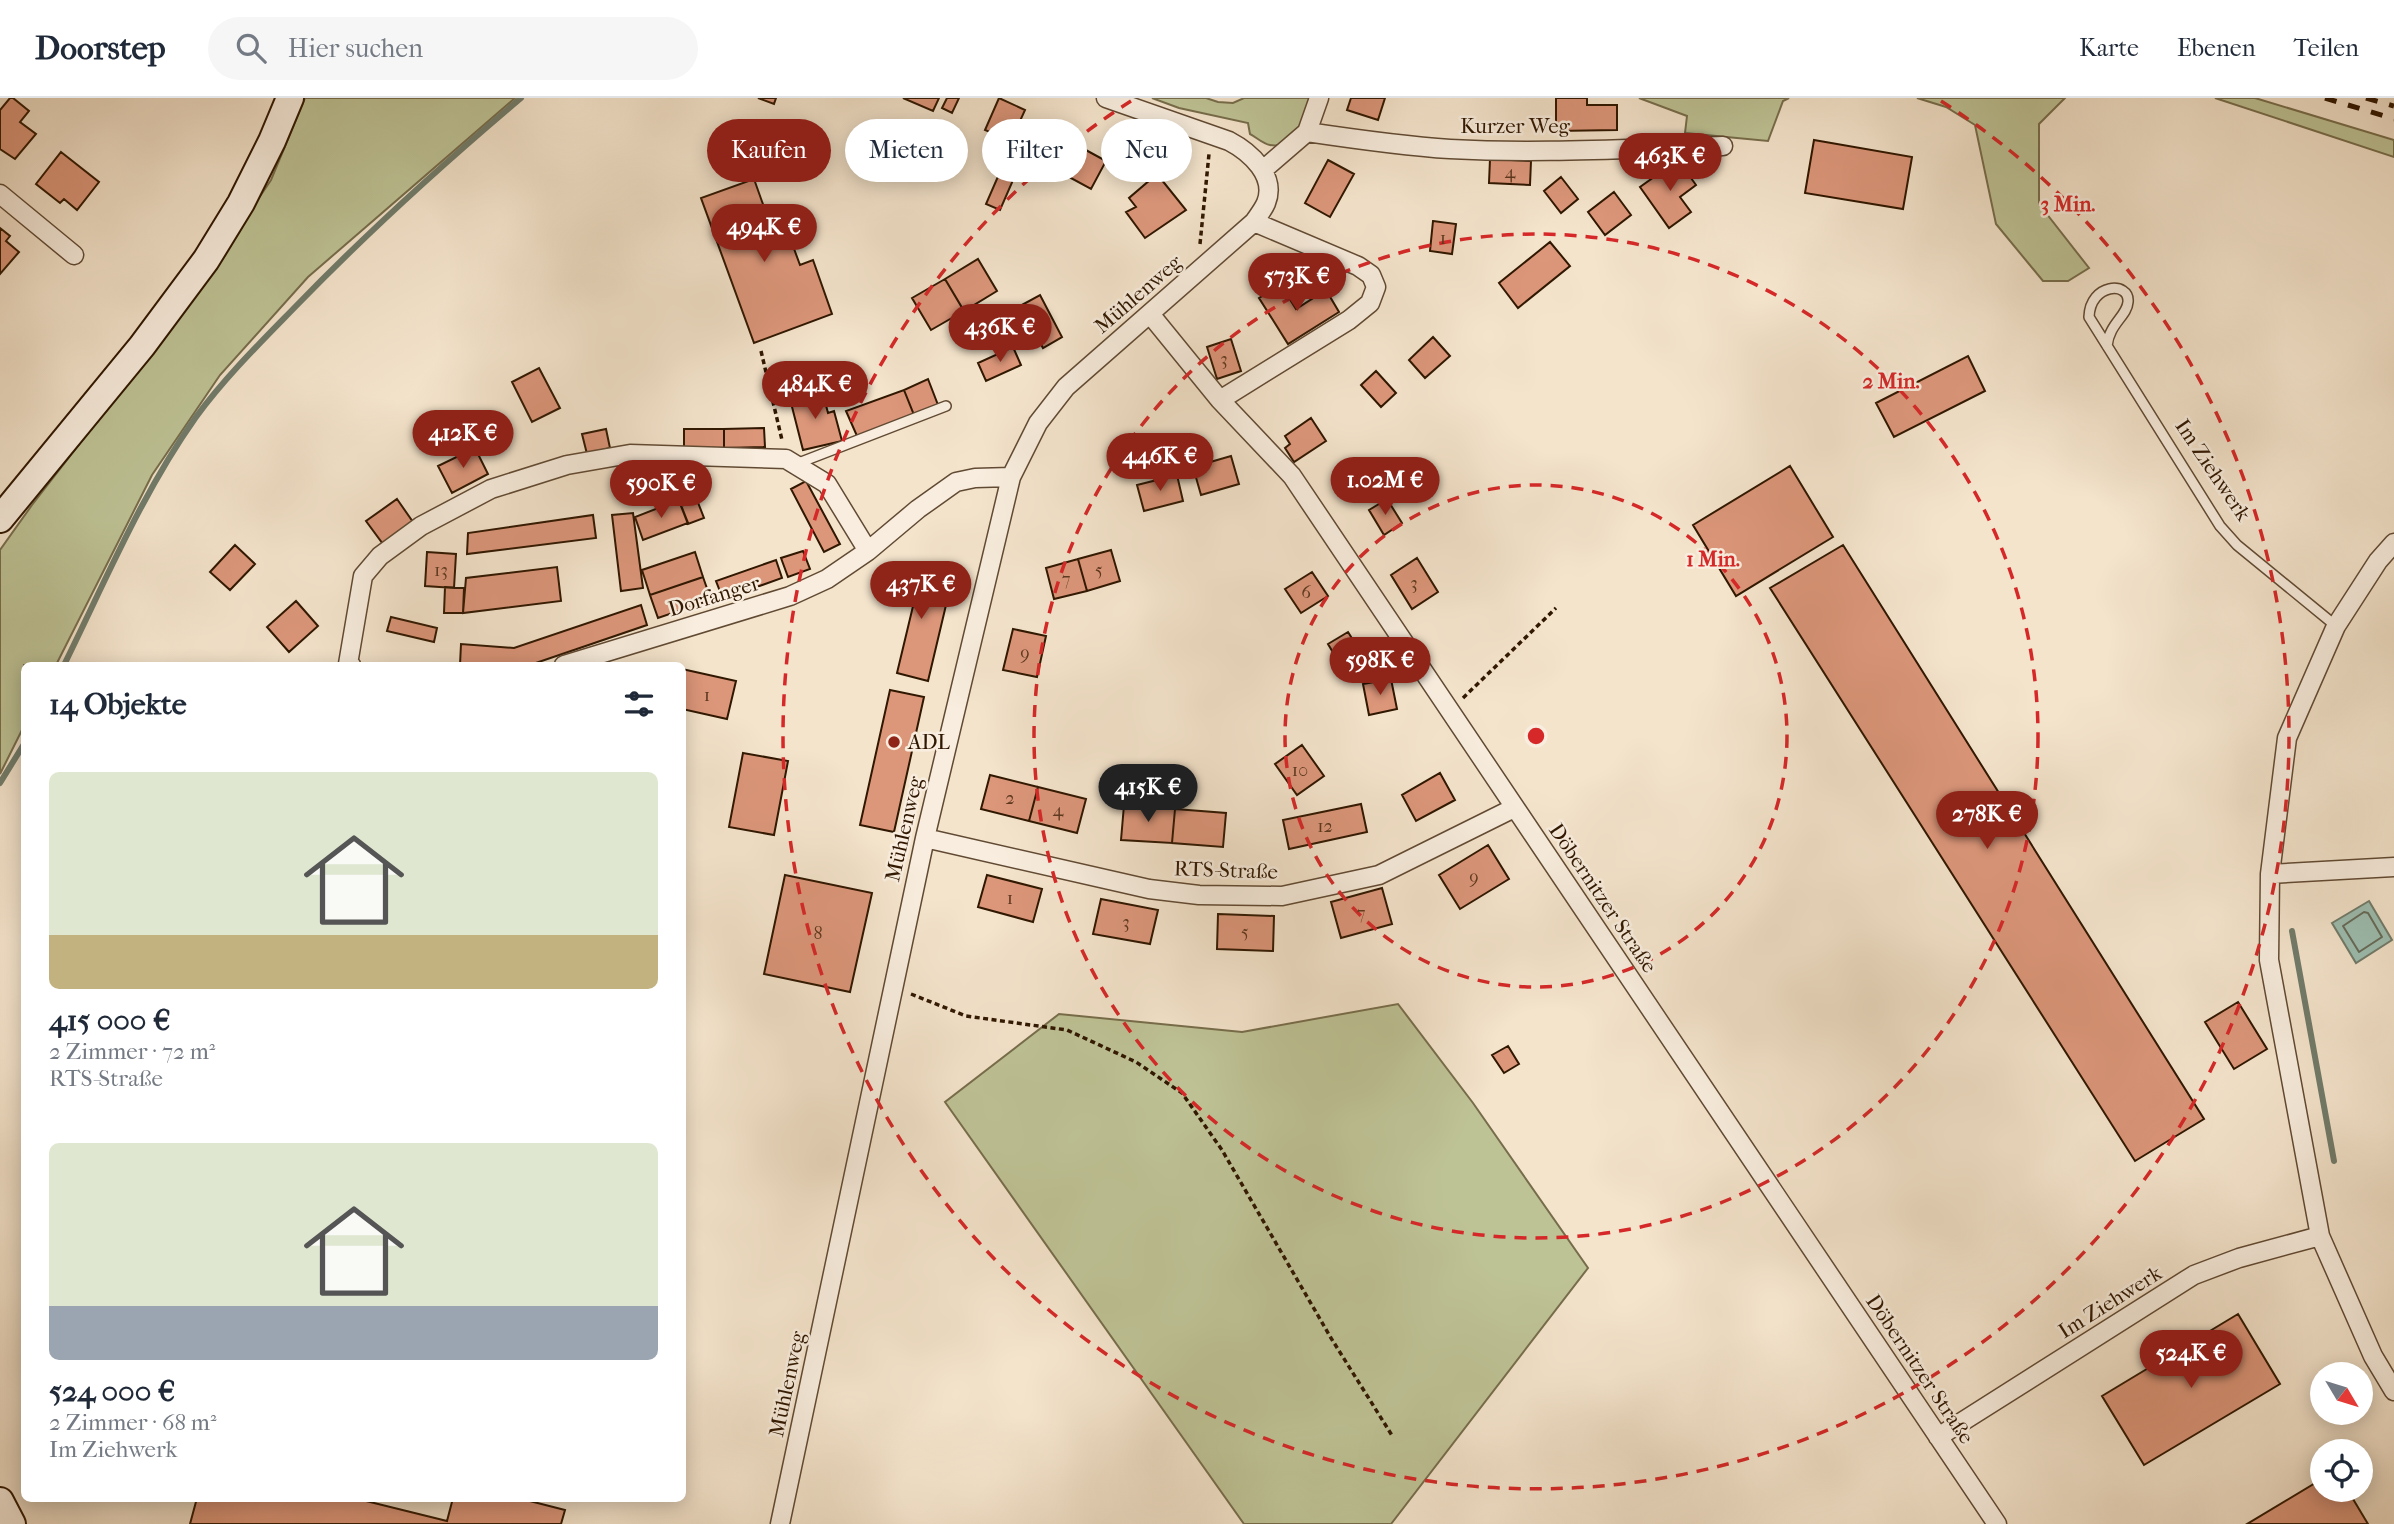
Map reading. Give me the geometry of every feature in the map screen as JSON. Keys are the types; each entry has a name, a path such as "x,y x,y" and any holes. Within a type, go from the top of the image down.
{"main road":[{"path":"0,519 142,346 206,260 241,203 290,98"},
{"path":"0,1501 12,1524"}],"street":[{"path":"1106,98 1246,150 1263,170 1307,132 1319,98"},
{"name":"Kurzer Weg","path":"1307,132 1374,142 1452,149 1723,146"},
{"name":"Mühlenweg","path":"780,1524 925,838 1011,477 1038,424 1066,387 1254,222 1267,201 1263,170"},
{"path":"0,194 75,255"},
{"path":"1220,400 1349,320 1370,303 1376,287 1371,275 1358,266 1254,222"},
{"name":"Döbernitzer Straße","path":"1150,314 1220,400 1292,476 1997,1524"},
{"path":"349,662 363,576 380,556 421,526 491,489 567,465 630,454 791,461 827,484 868,551"},
{"name":"Dorfanger","path":"574,662 790,596 827,579 868,551 918,509 956,482 975,478 1011,477"},
{"path":"2394,543 2378,561 2336,626 2287,738 2270,874 2269,960 2320,1236 2373,1356 2394,1391"},
{"name":"RTS-Straße","path":"925,838 1149,889 1199,895 1282,896 1379,875 1514,808"},
{"path":"2270,874 2394,867"},
{"name":"Im Ziehwerk","path":"1938,1437 2194,1275 2239,1258 2320,1236"}],"lane":[{"name":"Im Ziehwerk","path":"2107,346 2112,328 2128,305 2128,297 2124,291 2117,288 2106,290 2094,298 2089,305 2089,317 2107,346 2220,526 2237,545 2336,626"},
{"path":"791,461 946,406"}],"path":[{"path":"1197,274 1210,135"},
{"path":"761,351 791,461"},
{"path":"1449,712 1556,608"},
{"path":"893,987 966,1016 1068,1030 1136,1062 1182,1093 1222,1150 1331,1338 1393,1437"}],"green space":[{"path":"305,98 515,98 308,277 220,375 152,475 58,662 21,662 21,732 0,774 0,550 179,316 271,180"},
{"path":"1152,98 1206,98 1233,103 1244,98 1311,98 1298,130 1279,145 1267,144 1250,134 1248,123 1179,108"},
{"path":"1639,98 1789,98 1783,101 1768,141 1685,133 1687,116"},
{"path":"1917,98 2065,98 2039,124 2039,204 2089,268 2068,281 2043,281 1996,224 1975,125 1946,107"},
{"path":"2215,98 2255,98 2394,140 2394,157"},
{"path":"1398,1004 1473,1103 1588,1268 1391,1524 1244,1524 945,1102 1059,1014 1242,1032"}],"water":[{"path":"2369,901 2392,940 2356,963 2332,923"}],"building":[{"path":"10,98 29,111 20,122 36,134 15,159 0,149 0,110"},
{"path":"758,98 776,98 774,104"},
{"path":"903,98 939,98 933,111"},
{"path":"947,98 959,98 952,113 942,108"},
{"path":"999,98 1025,110 1021,119 990,119"},
{"path":"1351,98 1385,98 1378,120 1347,110"},
{"path":"1556,98 1587,98 1587,105 1617,105 1617,130 1556,131"},
{"path":"1814,140 1912,157 1903,209 1805,193"},
{"path":"1087,151 1101,158 1101,170 1091,189 1078,182 1087,182"},
{"path":"61,152 99,182 77,210 64,199 60,203 36,184"},
{"path":"1490,159 1531,161 1530,185 1489,183"},
{"path":"1328,160 1354,174 1330,217 1305,203"},
{"path":"1678,160 1696,185 1680,197 1691,212 1669,228 1640,187"},
{"path":"1561,177 1578,199 1561,213 1544,191"},
{"path":"746,182 755,182 770,224 783,219 800,265 813,260 832,314 754,343 701,198"},
{"path":"996,182 1012,182 1000,210 986,204"},
{"path":"1148,182 1163,182 1186,210 1145,238 1126,212 1136,207 1129,198"},
{"path":"1614,192 1631,215 1605,235 1588,212"},
{"path":"1433,221 1456,224 1452,254 1430,251"},
{"path":"0,228 10,236 6,241 19,252 0,274"},
{"path":"1550,242 1570,266 1518,308 1499,283"},
{"path":"978,259 997,291 964,311 945,279"},
{"path":"945,279 964,311 931,330 912,298"},
{"path":"1281,285 1296,309 1326,290 1339,312 1288,344 1259,298"},
{"path":"1040,295 1062,337 1043,348 1020,306"},
{"path":"1433,337 1450,356 1425,378 1409,360"},
{"path":"1231,339 1241,371 1217,379 1207,347"},
{"path":"1013,347 1021,365 986,381 978,363"},
{"path":"1968,356 1985,391 1894,437 1876,403"},
{"path":"539,368 560,408 532,422 512,382"},
{"path":"1376,371 1396,393 1381,407 1361,385"},
{"path":"928,379 938,405 914,415 904,390"},
{"path":"822,390 828,413 834,411 842,441 803,450 790,399"},
{"path":"904,390 914,415 857,436 846,411"},
{"path":"1311,418 1326,441 1294,462 1285,448 1290,444 1285,436"},
{"path":"764,428 765,447 724,448 724,429"},
{"path":"606,429 610,448 587,454 582,434"},
{"path":"684,429 724,429 724,448 684,448"},
{"path":"475,448 488,474 452,493 438,466"},
{"path":"1231,456 1239,484 1201,495 1193,467"},
{"path":"1790,466 1833,537 1736,596 1693,525"},
{"path":"1177,475 1183,501 1144,511 1137,485"},
{"path":"806,481 840,544 824,552 791,489"},
{"path":"397,499 413,522 383,544 366,521"},
{"path":"1387,499 1402,523 1384,535 1369,510"},
{"path":"679,500 688,523 643,540 635,517"},
{"path":"697,500 704,518 688,524 681,506"},
{"path":"633,513 643,588 621,591 612,515"},
{"path":"593,515 596,538 467,554 468,533"},
{"path":"235,545 255,564 230,590 210,572"},
{"path":"1843,545 2204,1119 2135,1161 1770,588"},
{"path":"1111,550 1120,581 1087,591 1078,559"},
{"path":"803,551 810,569 788,577 781,558"},
{"path":"427,552 456,554 454,588 425,586"},
{"path":"695,552 703,577 650,595 642,570"},
{"path":"1417,558 1438,592 1412,609 1391,575"},
{"path":"1078,559 1087,591 1054,599 1046,568"},
{"path":"776,560 782,578 723,599 716,581"},
{"path":"557,567 561,601 463,613 466,578"},
{"path":"895,571 951,584 928,681 897,673 914,602 889,596"},
{"path":"1312,572 1328,596 1301,613 1285,589"},
{"path":"703,577 711,600 658,618 650,595"},
{"path":"445,587 464,588 463,613 444,613"},
{"path":"296,601 318,626 289,652 267,627"},
{"path":"641,605 647,625 539,662 460,662 461,644 514,648"},
{"path":"391,617 437,628 434,642 387,631"},
{"path":"1013,629 1046,636 1037,677 1003,670"},
{"path":"1348,632 1363,656 1343,669 1328,644"},
{"path":"686,670 736,681 727,719 686,710"},
{"path":"1391,679 1397,709 1369,715 1363,684"},
{"path":"890,690 924,697 894,832 860,825"},
{"path":"1302,745 1324,776 1297,795 1275,764"},
{"path":"743,753 788,761 774,835 729,827"},
{"path":"1440,773 1455,800 1416,821 1402,795"},
{"path":"990,775 1038,787 1029,821 981,809"},
{"path":"1038,787 1086,799 1077,833 1029,821"},
{"path":"1361,804 1367,832 1289,849 1283,820"},
{"path":"1124,805 1175,809 1172,843 1121,840"},
{"path":"1175,809 1226,813 1223,847 1172,843"},
{"path":"1488,845 1509,879 1460,909 1439,875"},
{"path":"785,875 872,893 850,992 764,974"},
{"path":"987,875 1042,889 1033,922 978,907"},
{"path":"1382,888 1392,924 1341,938 1331,902"},
{"path":"1101,899 1158,910 1150,944 1093,934"},
{"path":"1218,914 1274,916 1273,951 1217,949"},
{"path":"2238,1002 2267,1049 2234,1069 2205,1022"},
{"path":"1508,1046 1519,1064 1504,1073 1492,1055"},
{"path":"2238,1314 2280,1384 2144,1465 2102,1396"},
{"path":"2310,1486 2310,1502 2355,1502 2368,1524 2247,1524"},
{"path":"196,1502 370,1502 447,1521 452,1502 534,1502 565,1510 561,1524 190,1524"}],"waterway":[{"path":"65,662 141,507 177,446 208,402 259,344 352,250 435,172 521,98"},
{"path":"0,783 21,749"},
{"path":"2292,931 2334,1161"}],"railway":[{"path":"2325,98 2394,119"},
{"path":"2366,98 2394,106"}],"place":[{"name":"ADL","path":"894,742"}]}
